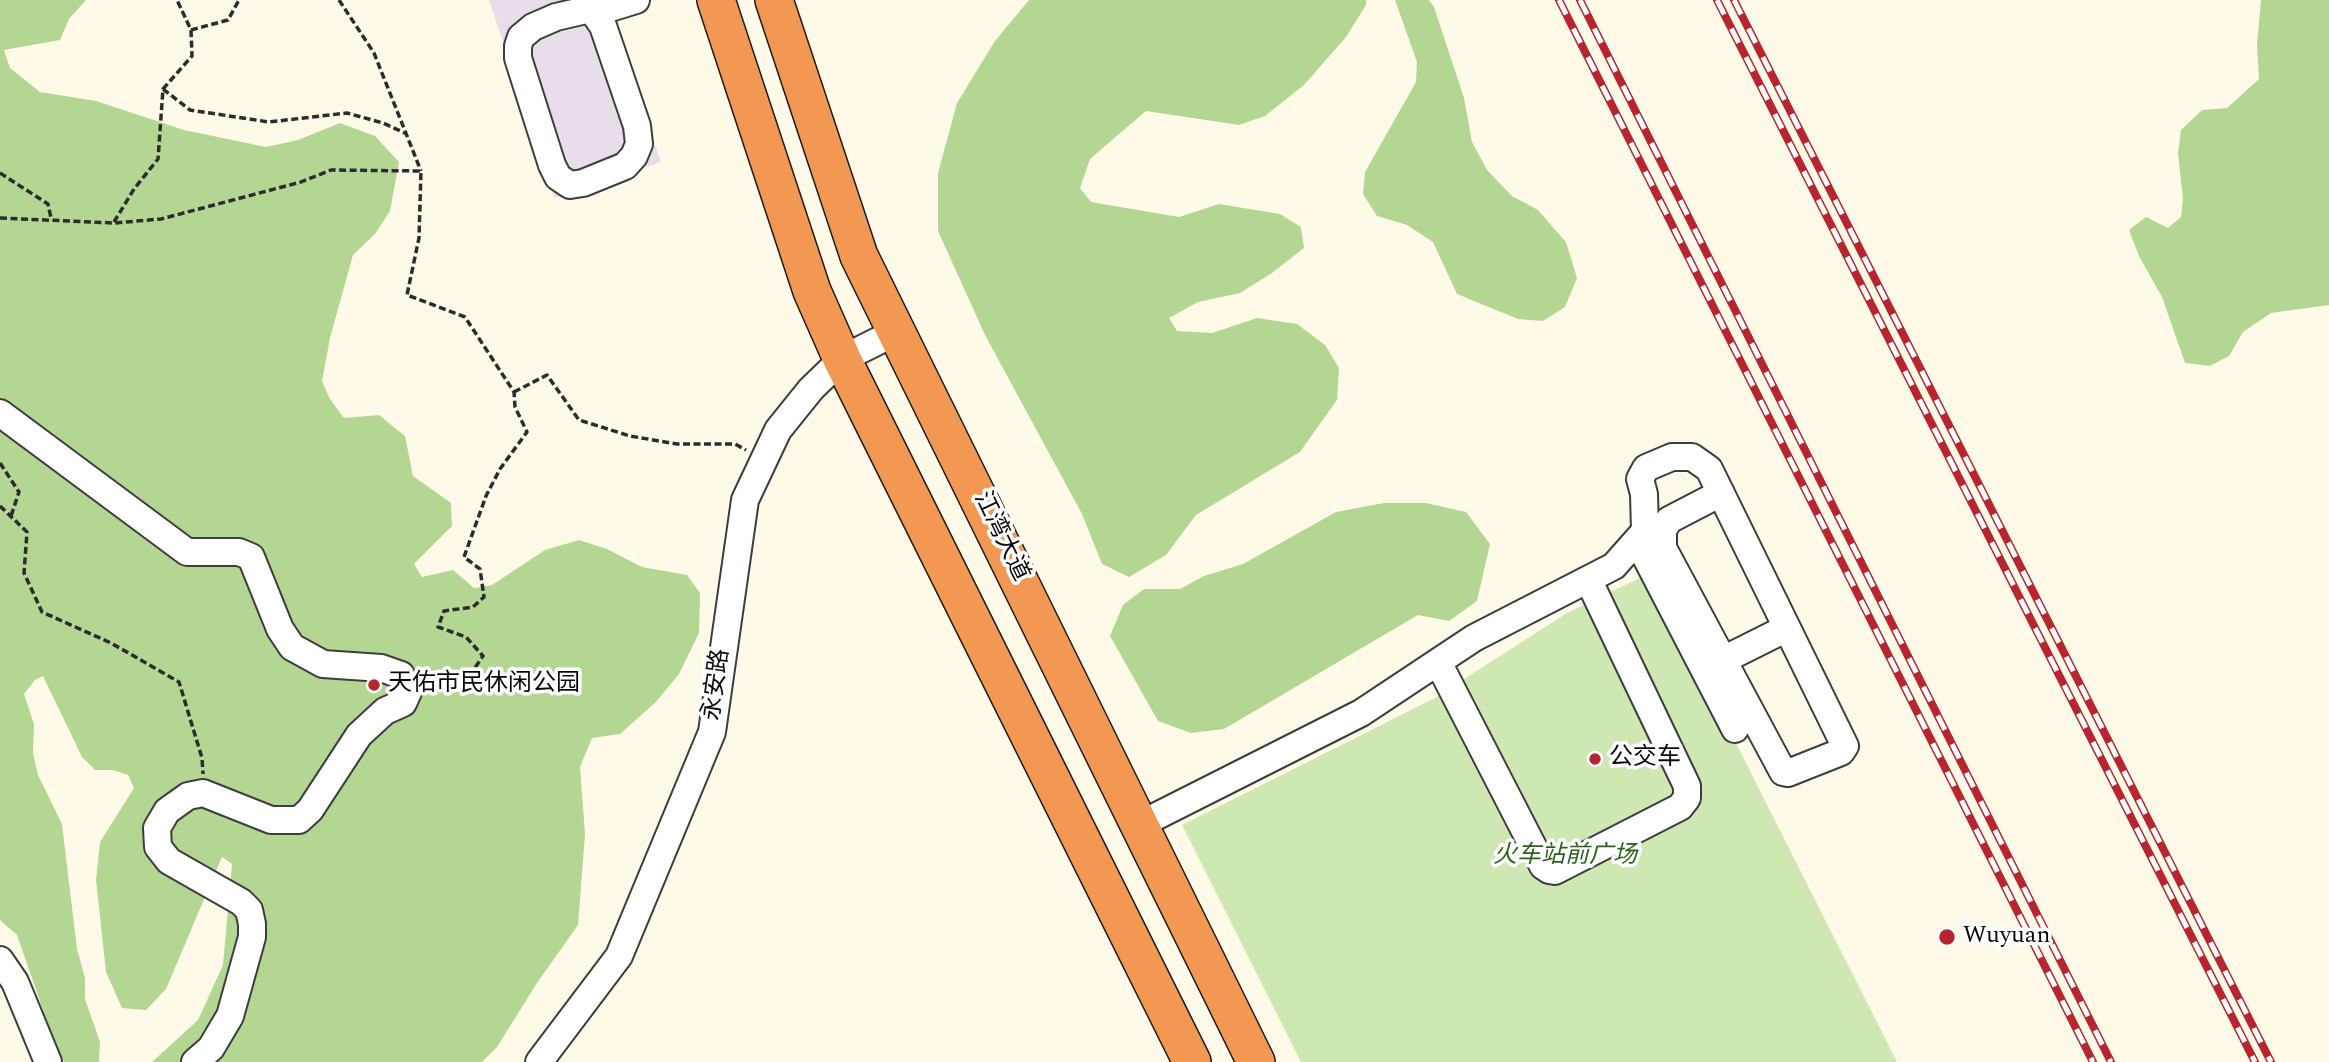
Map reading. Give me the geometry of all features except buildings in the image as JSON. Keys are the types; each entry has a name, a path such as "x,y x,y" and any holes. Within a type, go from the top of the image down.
{"highway":[{"path":"716,0 812,290 842,359 1192,1062"},
{"name":"江湾大道","path":"774,0 859,256 1256,1062"}],"street":[{"path":"594,13 603,26 633,113 639,144 625,166 583,183 570,185 558,177 552,165 518,58 521,37 533,27 576,13 586,10 594,13 636,0"},
{"name":"永安路","path":"539,1062 619,956 712,732 745,500 778,430 811,388 842,359 898,331"},
{"path":"0,413 187,552 239,552 251,557 280,629 292,647 323,664 381,668 401,675 408,692 403,703 385,711 359,735 310,810 299,820 271,820 203,793 188,796 167,811 157,828 158,848 169,860 241,902 249,910 252,937 230,1016 211,1048 195,1062"},
{"path":"1141,824 1361,713 1474,638 1614,566 1645,531 1644,494 1640,479 1646,468 1672,457 1692,457 1709,469 1721,493 1845,746 1840,752 1813,765 1788,773 1783,772 1663,548 1663,530 1669,520 1721,493"},
{"path":"1638,542 1735,729"},
{"path":"1438,662 1543,866 1549,870 1555,871 1680,807 1687,798 1686,786 1589,581"},
{"path":"1723,660 1787,628"},
{"path":"0,960 15,982 48,1062"}],"path":[{"path":"114,223 134,189 158,159 163,89 192,56 191,30 177,0"},
{"path":"191,30 228,20 239,0"},
{"path":"339,0 374,53 421,171 419,237 407,295 465,317 514,392 515,407 527,432 500,469 486,496 464,557 480,569 484,597 473,607 444,611 438,627 466,637 483,656 474,669 408,692"},
{"path":"163,89 190,110 269,122 347,113 407,134"},
{"path":"0,218 51,218 114,223 161,219 301,182 331,170 421,171"},
{"path":"0,173 48,204 51,218"},
{"path":"514,392 547,374 579,420 630,436 677,444 734,444 764,459"},
{"path":"0,463 19,492 10,516"},
{"path":"0,506 27,532 24,573 42,612 111,643 179,682 202,758 203,793"}],"shaded area":[{"path":"489,0 607,0 661,162 555,198"}],"green space":[{"path":"0,0 86,0 69,19 60,40 4,50 10,68 40,92 96,101 184,130 266,147 298,140 340,123 375,136 399,162 390,211 375,234 353,255 330,338 322,381 330,399 344,418 379,415 405,436 413,476 451,503 452,526 414,564 422,577 453,570 474,588 492,585 545,550 579,540 607,549 642,567 687,575 700,593 699,633 679,674 656,702 620,734 592,738 580,767 585,834 578,925 497,1047 482,1062 152,1062 198,1020 223,965 232,864 222,857 166,989 146,1010 122,1008 106,972 96,880 100,842 134,788 128,775 113,770 95,770 82,757 43,676 35,680 24,694 34,724 33,753 38,775 62,824 77,949 85,978 85,999 100,1042 99,1062 64,1062 52,1036 17,935 0,920"},
{"path":"1029,0 1366,0 1366,5 1346,37 1304,85 1265,116 1239,125 1146,111 1090,159 1080,188 1091,202 1179,217 1219,204 1280,214 1301,227 1304,248 1272,273 1240,293 1198,302 1169,318 1177,331 1212,333 1257,318 1297,324 1325,345 1339,368 1337,400 1300,452 1196,515 1166,555 1129,577 1102,564 1082,514 985,335 938,231 938,173 957,103 995,41"},
{"path":"1395,0 1429,0 1434,7 1464,98 1472,142 1487,170 1512,196 1538,210 1566,242 1577,278 1565,307 1543,321 1518,319 1457,294 1433,242 1407,225 1377,216 1363,194 1365,172 1416,82 1417,62"},
{"path":"2261,0 2329,0 2329,305 2271,313 2243,332 2229,356 2210,366 2185,363 2162,297 2139,256 2129,230 2146,217 2168,228 2181,217 2183,199 2178,153 2181,130 2202,110 2227,108 2259,79 2257,45"},
{"path":"1384,503 1426,503 1466,512 1490,544 1477,601 1449,621 1418,615 1224,729 1191,733 1158,721 1110,636 1123,605 1144,589 1180,589 1204,576 1243,564 1336,512"},
{"name":"火车站前广场","path":"1650,573 1897,1062 1301,1062 1182,825 1433,699 1567,613"}],"railway":[{"path":"1559,0 2093,1062"},
{"path":"1580,0 2111,1062"},
{"path":"1717,0 2255,1062"},
{"path":"1734,0 2271,1062"}],"place":[{"name":"天佑市民休闲公园","path":"374,685"},
{"name":"公交车","path":"1595,759"},
{"name":"Wuyuan","path":"1947,937"}]}
